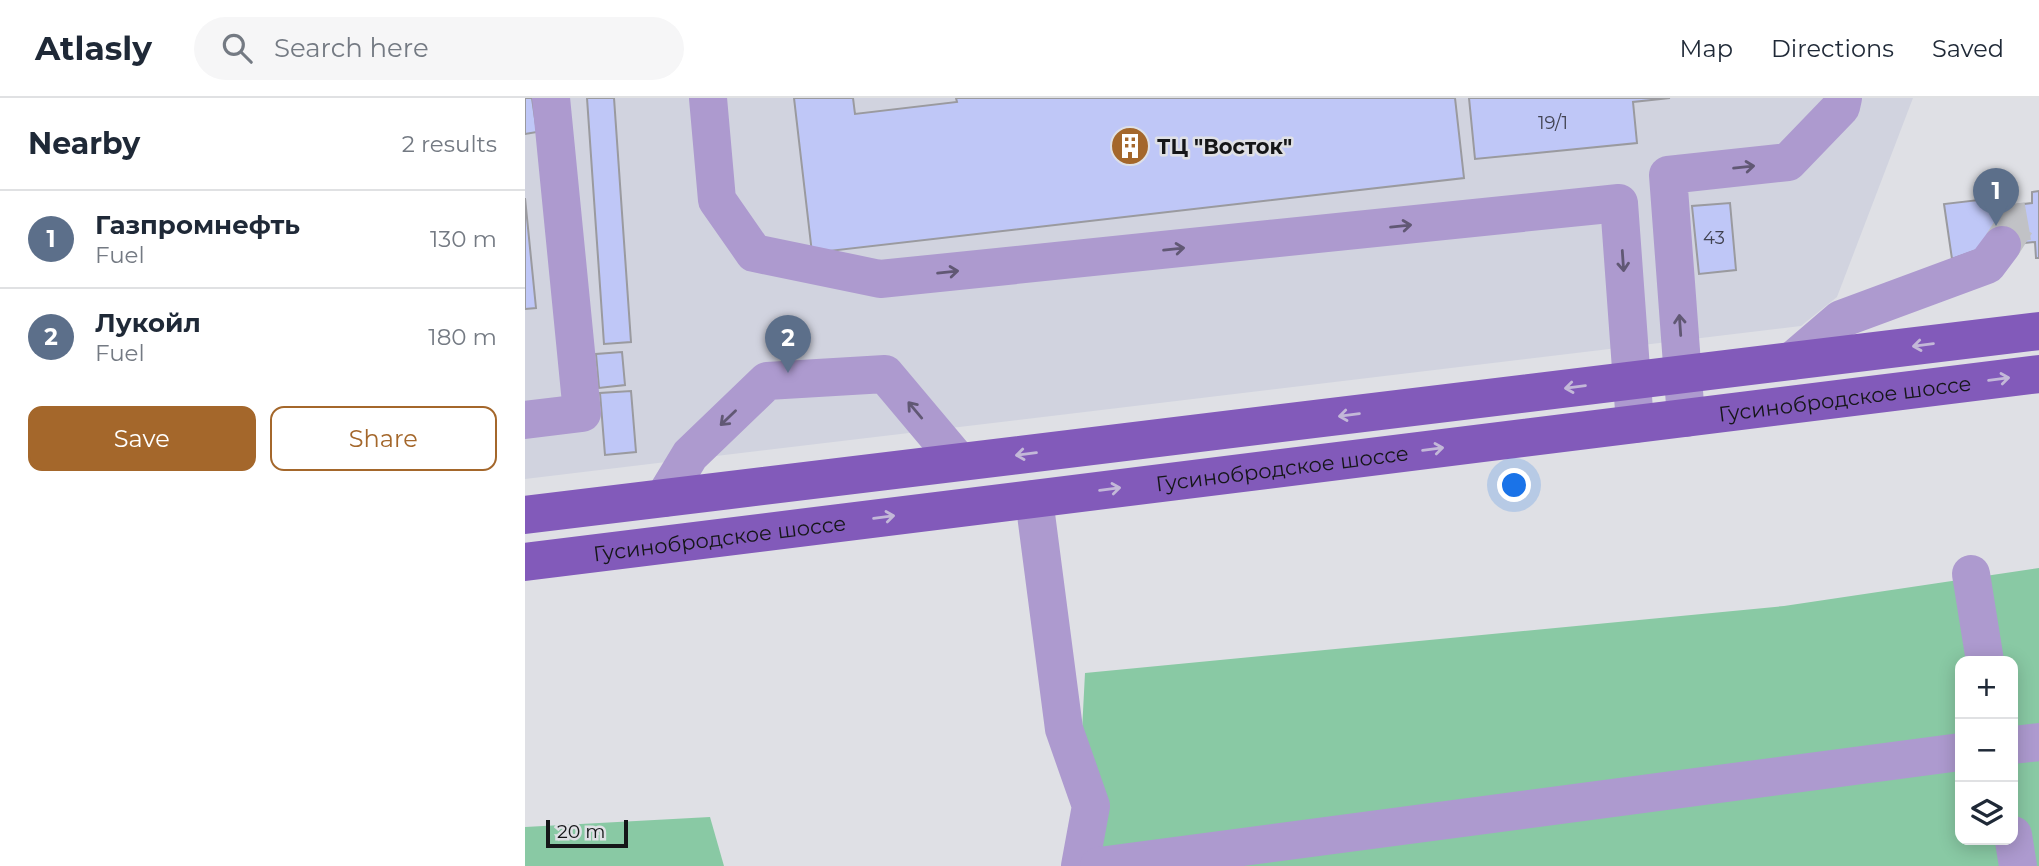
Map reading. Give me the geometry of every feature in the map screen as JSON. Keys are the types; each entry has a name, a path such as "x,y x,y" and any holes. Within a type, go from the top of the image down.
{"main road":[{"name":"Гусинобродское шоссе","path":"525,515 2039,331"},
{"name":"Гусинобродское шоссе","path":"525,562 2039,374"}],"lane":[{"path":"525,420 582,413 541,152 551,98"},
{"path":"708,98 717,200 754,253 880,279 1619,204 1668,174 1787,162 1841,107 1843,98"},
{"path":"1668,174 1686,418"},
{"path":"1619,204 1635,424"},
{"path":"1792,361 1841,319 1987,265 2002,245"},
{"path":"664,498 690,455 767,381 885,374 959,462"},
{"path":"1034,499 1064,729 1091,806 1099,866 1955,753"},
{"path":"1971,574 1984,656"},
{"path":"2018,744 2039,742"},
{"path":"2015,845 2018,866"}],"shaded area":[{"path":"525,98 1913,98 1837,297 1801,326 525,479"}],"green space":[{"path":"2039,568 2039,866 1075,866 1085,673 1784,606"},
{"path":"710,817 724,866 525,866 525,827"}],"building":[{"path":"525,98 532,98 537,132 525,134"},
{"path":"587,98 614,98 631,342 604,344"},
{"name":"ТЦ \"Восток\"","path":"794,98 853,98 855,114 957,102 956,98 1455,98 1464,178 812,253"},
{"path":"1469,98 1670,98 1633,102 1637,143 1475,159"},
{"path":"2039,191 2039,258 2036,258 2035,242 1985,247 1952,259 1944,204 1987,199 1988,208 2032,203 2032,192"},
{"path":"525,198 536,308 525,309"},
{"path":"1730,203 1736,270 1699,274 1692,206"},
{"path":"622,352 625,385 599,388 596,354"},
{"path":"631,391 636,452 605,455 600,393"}],"tunnel":[{"path":"2002,245 2016,223 2039,219"}],"place":[{"name":"ТЦ \"Восток\"","path":"1130,146"},
{"name":"Газпромнефть","path":"1996,226"},
{"name":"Лукойл","path":"788,373"}]}
